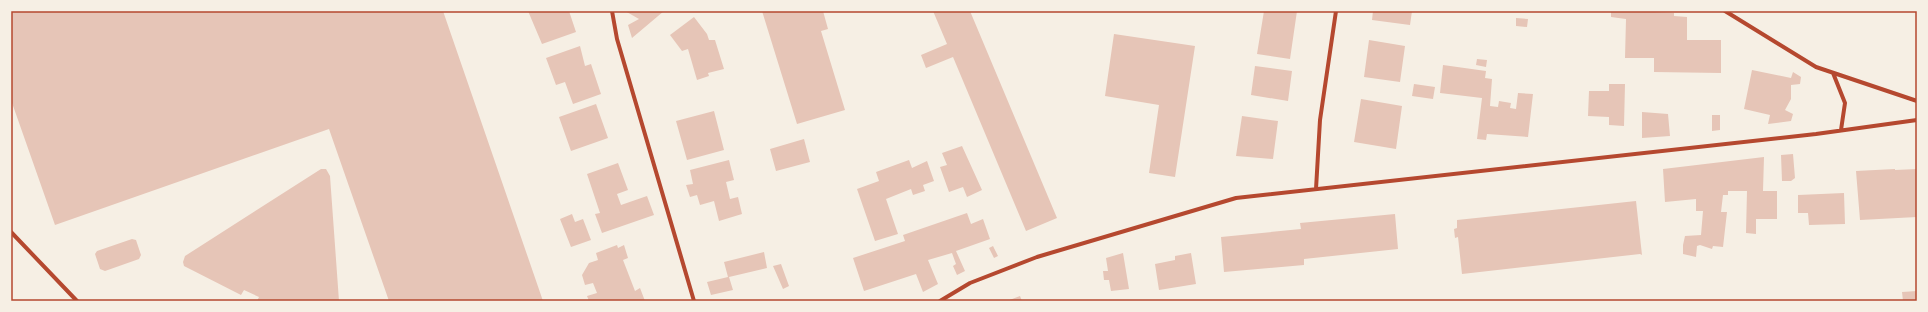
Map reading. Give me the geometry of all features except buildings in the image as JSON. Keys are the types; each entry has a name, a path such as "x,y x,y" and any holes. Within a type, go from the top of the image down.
{"street":[{"path":"612,11 617,39 694,301"},
{"path":"1316,189 1320,120 1336,11"},
{"path":"1725,11 1816,68 1917,101"},
{"path":"1833,73 1845,103 1841,130"},
{"path":"940,301 970,283 1037,258 1236,198 1841,130 1917,120"},
{"path":"11,232 77,301"}]}
